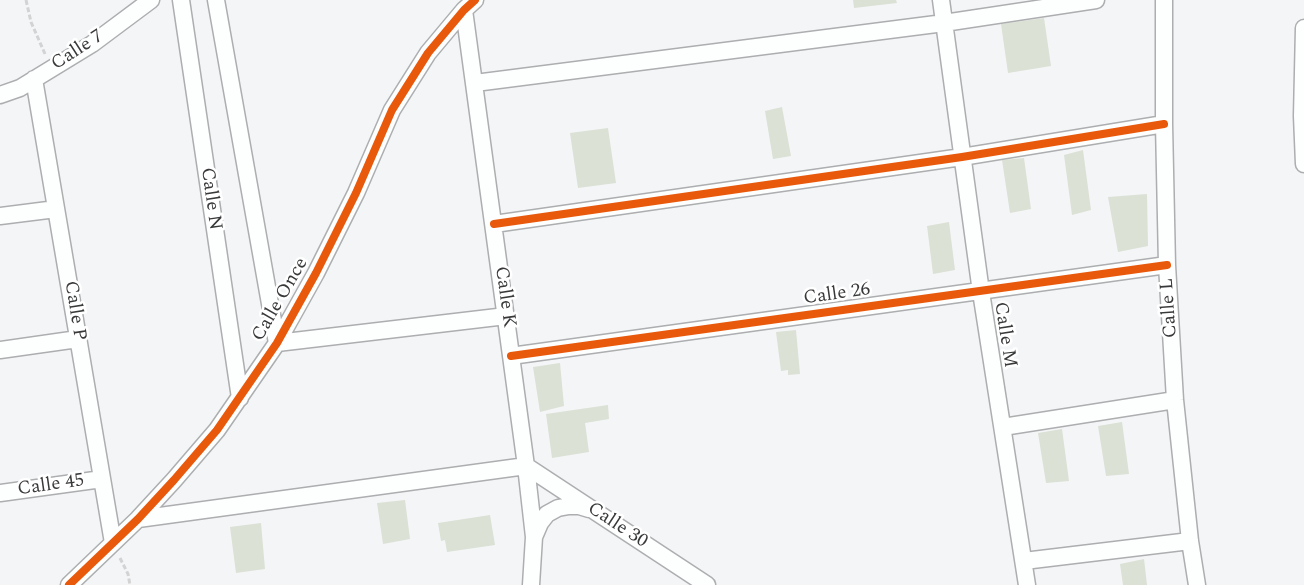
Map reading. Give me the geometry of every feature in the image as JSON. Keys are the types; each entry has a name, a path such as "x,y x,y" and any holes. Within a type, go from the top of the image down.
{"street":[{"name":"Calle 7","path":"0,96 20,88 92,44 150,0"},
{"name":"Calle N","path":"181,0 240,398"},
{"name":"Calle N","path":"216,0 277,343"},
{"name":"Calle M","path":"941,0 981,292 1027,585"},
{"path":"474,83 944,22 1096,0"},
{"name":"Calle L","path":"1164,0 1167,266 1175,400 1190,541 1197,585"},
{"name":"Calle Once","path":"69,585 138,519 218,430 277,343 316,273 356,193 392,110 428,53 470,5"},
{"name":"Calle K","path":"470,5 474,83 534,537 531,585"},
{"path":"1304,28 1304,164"},
{"name":"Calle P","path":"34,79 113,544"},
{"path":"494,224 962,157 1164,124"},
{"path":"0,216 56,209"},
{"name":"Calle 26","path":"511,356 1167,266"},
{"path":"277,343 506,316"},
{"path":"0,350 78,339"},
{"path":"1003,427 1175,400"},
{"path":"138,519 526,466"},
{"name":"Calle 30","path":"526,466 699,582"},
{"name":"Calle 45","path":"0,493 102,479"},
{"path":"534,537 540,523 547,514 558,508 579,506 596,512"},
{"path":"1024,561 1190,541"}],"path":[{"path":"26,0 31,22 52,68"},
{"path":"113,544 128,574 130,585"}],"building":[{"path":"853,0 896,0 897,3 854,8"},
{"path":"1044,18 1051,66 1008,73 1001,24"},
{"path":"782,107 791,156 773,159 765,111"},
{"path":"608,128 616,183 578,188 570,133"},
{"path":"1083,150 1091,210 1072,215 1064,155"},
{"path":"1024,158 1031,209 1010,213 1002,160"},
{"path":"1147,194 1148,246 1118,252 1108,197"},
{"path":"949,222 955,270 933,274 927,226"},
{"path":"796,330 800,374 788,375 788,370 781,371 776,332"},
{"path":"560,363 564,406 540,412 533,367"},
{"path":"608,405 609,419 585,423 589,452 552,458 546,414"},
{"path":"1122,422 1129,474 1106,476 1098,426"},
{"path":"1062,429 1069,481 1046,483 1038,433"},
{"path":"405,500 410,539 383,544 377,503"},
{"path":"490,515 495,545 447,552 445,540 441,541 438,523"},
{"path":"261,523 265,569 236,573 230,527"},
{"path":"1144,559 1147,585 1123,585 1120,564"}],"cycle path":[{"path":"69,585 138,519 217,430 277,343 316,273 356,193 392,110 428,53 464,10 475,0"},
{"path":"494,224 962,157 1164,124"},
{"path":"511,356 1167,265"}]}
